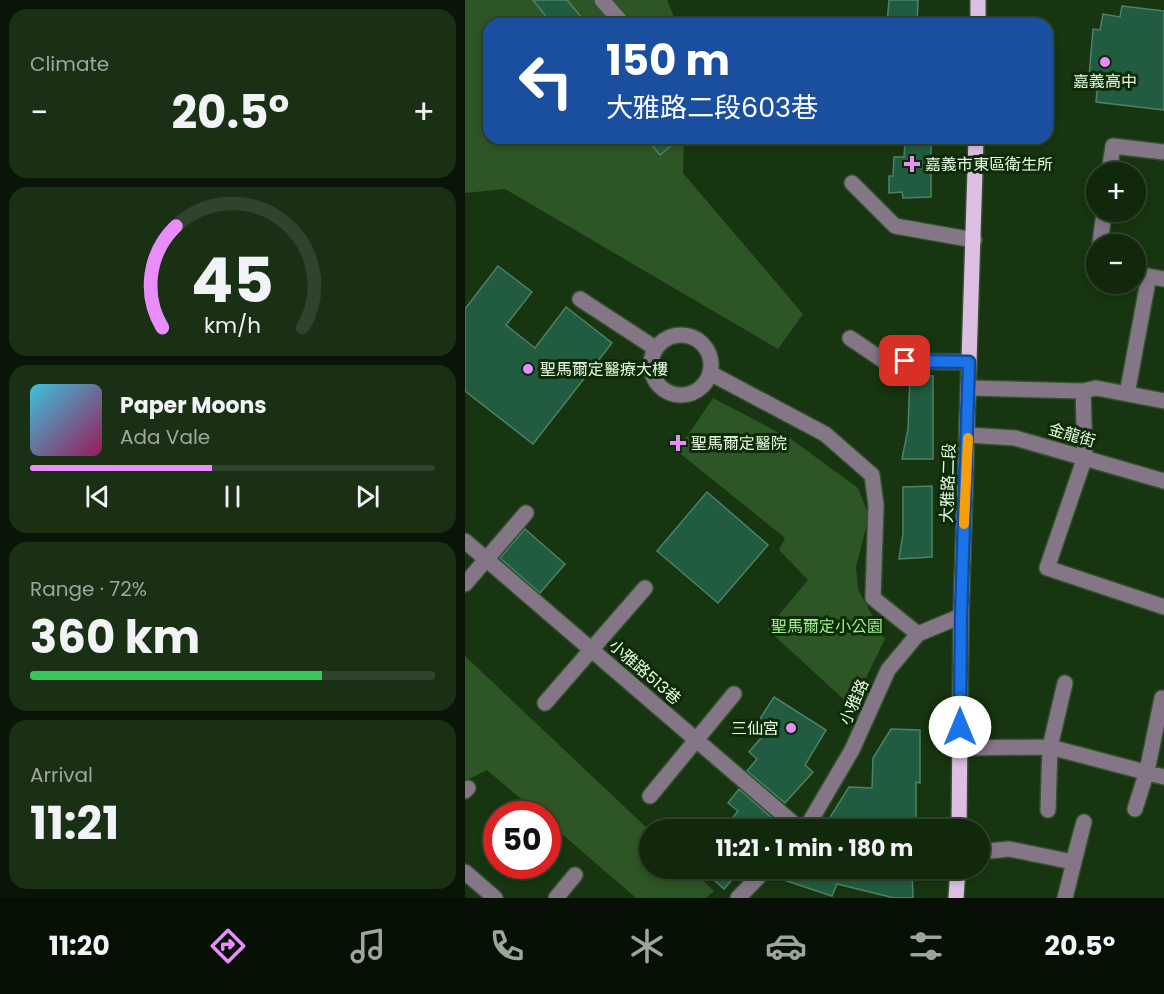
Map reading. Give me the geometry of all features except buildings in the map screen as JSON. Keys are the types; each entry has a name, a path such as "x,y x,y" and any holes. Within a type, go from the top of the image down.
{"main road":[{"path":"978,0 978,18"},
{"name":"大雅路二段","path":"959,819 961,616 976,144"},
{"path":"957,898 958,879"}],"street":[{"path":"602,0 618,18"},
{"path":"1111,162 1113,146 1164,152"},
{"path":"852,183 895,226 974,240"},
{"path":"1127,394 1149,276"},
{"path":"580,298 655,348"},
{"path":"679,334 697,339 709,354 710,373 705,382 698,390 678,395 659,386 653,378 651,367 655,348 662,341 679,334"},
{"path":"850,338 884,361 969,362"},
{"path":"710,373 825,434 872,475 876,505 873,598 918,633"},
{"path":"969,388 1083,391 1096,388 1164,401"},
{"path":"1083,391 1085,457 1047,568 1164,607"},
{"name":"金龍街","path":"968,435 1015,438 1164,481"},
{"path":"465,584 526,513"},
{"name":"小雅路513巷","path":"465,541 790,819"},
{"path":"545,703 645,588"},
{"name":"小雅路","path":"810,819 852,750 888,670 918,633 961,616"},
{"path":"1048,810 1050,747 1065,683"},
{"path":"650,796 735,694"},
{"path":"1135,809 1147,771 1162,698"},
{"path":"960,748 1050,747 1164,777"},
{"path":"990,851 1009,849 1073,862 1084,822 1065,898"},
{"path":"465,872 495,898"},
{"path":"556,898 575,875"},
{"path":"738,898 756,879"}],"green space":[{"path":"465,0 667,0 674,18 483,18 483,144 684,144 683,173 803,314 778,349 505,189 465,193"},
{"name":"聖馬爾定小公園","path":"713,398 791,439 858,488 869,516 856,567 858,589 885,639 852,707 767,629 808,580 779,550 785,538 677,451"},
{"path":"465,656 639,821 639,879 701,879 714,891 706,898 636,898 561,833 561,801 524,801 487,770 465,781"}],"slow traffic":[{"path":"964,524 968,438"}],"place":[{"name":"嘉義高中","path":"1105,62"},
{"name":"嘉義市東區衛生所","path":"912,164"},
{"name":"聖馬爾定醫療大樓","path":"528,369"},
{"name":"聖馬爾定醫院","path":"678,443"},
{"name":"三仙宮","path":"791,728"}],"route":[{"path":"905,361 969,362 960,727"}]}
